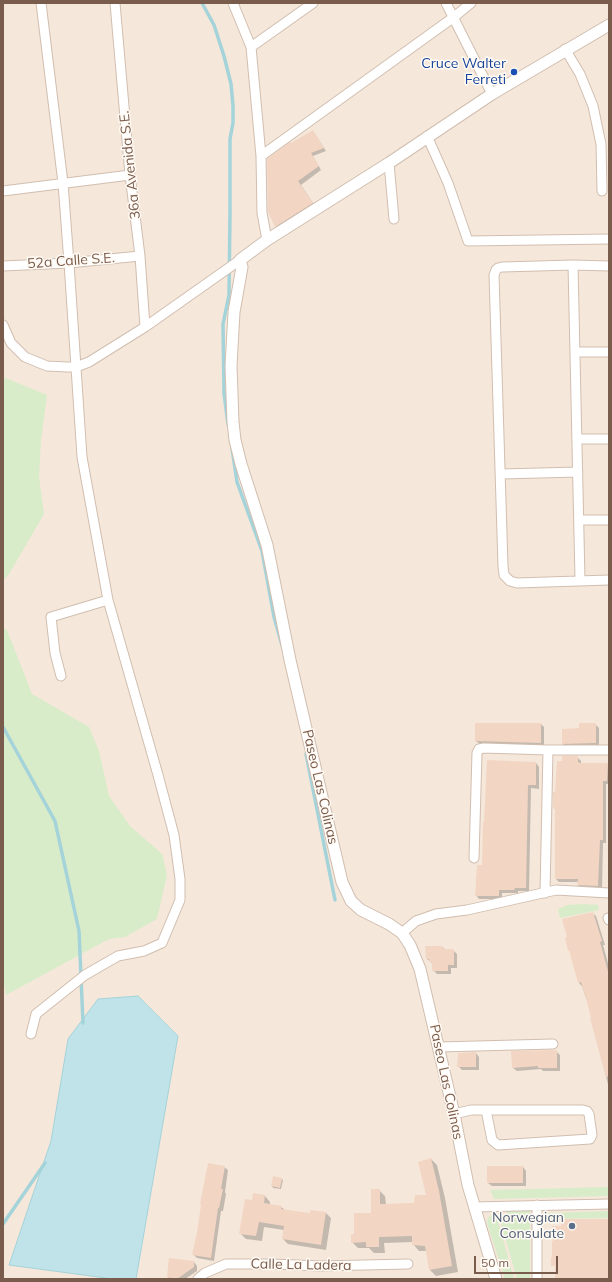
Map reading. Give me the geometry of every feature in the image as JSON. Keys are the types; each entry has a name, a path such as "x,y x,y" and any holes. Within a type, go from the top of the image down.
{"street":[{"path":"31,1034 36,1014 85,975 118,956 144,951 162,943 180,900 180,879 174,835 108,600 82,457 70,263 63,183 41,3"},
{"name":"36a Avenida S.E.","path":"115,3 130,175 140,256 145,327"},
{"path":"233,3 251,47 261,156 262,213 267,240"},
{"path":"251,47 313,3"},
{"path":"446,3 492,94"},
{"path":"261,156 454,17 471,3"},
{"path":"3,325 11,343 25,357 48,366 76,367 89,362 145,327 267,240 389,163 427,136 565,49 609,24"},
{"path":"565,49 580,74 593,106 601,144 602,191"},
{"path":"427,136 448,183 468,241 609,239"},
{"path":"389,163 394,220"},
{"path":"3,191 130,175"},
{"name":"52a Calle S.E.","path":"3,266 70,263 140,256"},
{"name":"Paseo Las Colinas","path":"237,262 242,267 234,312 231,366 235,440 241,464 267,545 290,660 342,882 350,901 361,910 389,924 402,933 410,945 420,969 454,1114 468,1184 496,1279"},
{"path":"609,266 573,265 502,267 498,268 494,274 502,566 504,575 510,581 517,583 609,580"},
{"path":"573,265 580,580"},
{"path":"575,352 609,352"},
{"path":"577,439 609,439"},
{"path":"500,474 578,472"},
{"path":"579,520 609,520"},
{"path":"61,676 55,653 51,617 108,600"},
{"path":"474,858 477,753 479,750 484,748 609,750"},
{"path":"545,892 548,750"},
{"path":"402,933 416,921 436,914 467,910 545,892 556,890 609,892"},
{"path":"439,1047 553,1044"},
{"path":"454,1114 471,1110 486,1110 583,1110 587,1111 589,1114 592,1136 590,1139 498,1145 492,1140 486,1110"},
{"path":"474,1207 609,1204"},
{"path":"537,1205 537,1279"},
{"name":"Calle La Ladera","path":"198,1279 205,1273 226,1264 334,1266 408,1264"}],"shaded area":[{"path":"3,3 609,3 609,1279 3,1279"}],"green space":[{"path":"3,377 47,395 41,440 39,477 44,514 9,574 3,581"},
{"path":"3,628 7,630 32,694 89,727 99,751 109,796 130,826 162,854 167,875 157,919 125,937 109,939 6,995 3,979"},
{"path":"567,905 598,905 599,910 560,918 558,909"},
{"path":"609,1187 609,1196 494,1199 490,1190"},
{"path":"530,1210 530,1279 517,1279 500,1220 507,1220 507,1211"},
{"path":"495,1211 514,1279 505,1279 487,1223 488,1218"},
{"path":"609,1211 609,1218 549,1219 548,1213"}],"water":[{"path":"138,996 178,1036 136,1279 113,1279 9,1265 51,1141 68,1039 98,999"}],"building":[{"path":"313,130 324,148 311,153 319,166 298,181 313,203 275,227 268,212 267,159 290,142 291,143"},
{"path":"475,723 541,723 541,743 475,741"},
{"path":"579,723 596,723 596,743 562,744 562,729 579,728"},
{"path":"562,756 578,756 578,762 580,763 608,763 607,781 603,781 603,840 600,840 598,886 577,885 578,879 555,879 555,808 553,808 553,792 555,792 557,761 562,761"},
{"path":"487,760 536,762 536,785 528,785 526,888 499,890 499,896 475,896 477,865 482,865"},
{"path":"593,912 602,941 600,942 609,975 609,1076 606,1077 586,998 581,982 578,983 569,950 568,951 565,938 567,937 562,919"},
{"path":"425,946 443,946 443,949 454,949 454,965 448,965 448,971 432,971 432,962 429,962 429,959 426,959"},
{"path":"557,1050 557,1068 538,1068 538,1066 512,1068 511,1051"},
{"path":"476,1052 476,1067 457,1067 458,1053"},
{"path":"431,1158 439,1191 452,1266 429,1270 425,1246 412,1245 412,1236 379,1237 379,1247 366,1247 366,1242 351,1243 351,1234 354,1234 354,1213 371,1213 371,1189 380,1189 380,1204 414,1203 415,1195 426,1195 418,1162"},
{"path":"208,1163 225,1166 221,1189 223,1189 218,1208 211,1258 192,1255"},
{"path":"487,1166 523,1166 523,1183 487,1183"},
{"path":"273,1176 282,1178 280,1188 271,1186"},
{"path":"253,1193 265,1195 264,1203 282,1206 281,1209 310,1213 310,1210 326,1212 321,1245 282,1239 284,1226 259,1222 256,1236 239,1234 245,1199 252,1200"},
{"path":"561,1219 609,1219 609,1279 555,1279 555,1266 551,1266 553,1241 552,1226 561,1226"},
{"path":"169,1258 194,1261 194,1267 177,1279 167,1277"}],"waterway":[{"path":"202,3 214,25 224,56 231,84 233,106 233,123 230,139 229,295 223,324 224,393 228,424"},
{"path":"232,448 237,482 262,551 274,617 282,645"},
{"path":"3,727 55,821 79,931 83,1023"},
{"path":"306,754 335,900"},
{"path":"3,1224 45,1163"}],"place":[{"name":"Cruce Walter Ferreti","path":"514,72"},
{"name":"Norwegian Consulate","path":"572,1226"}]}
